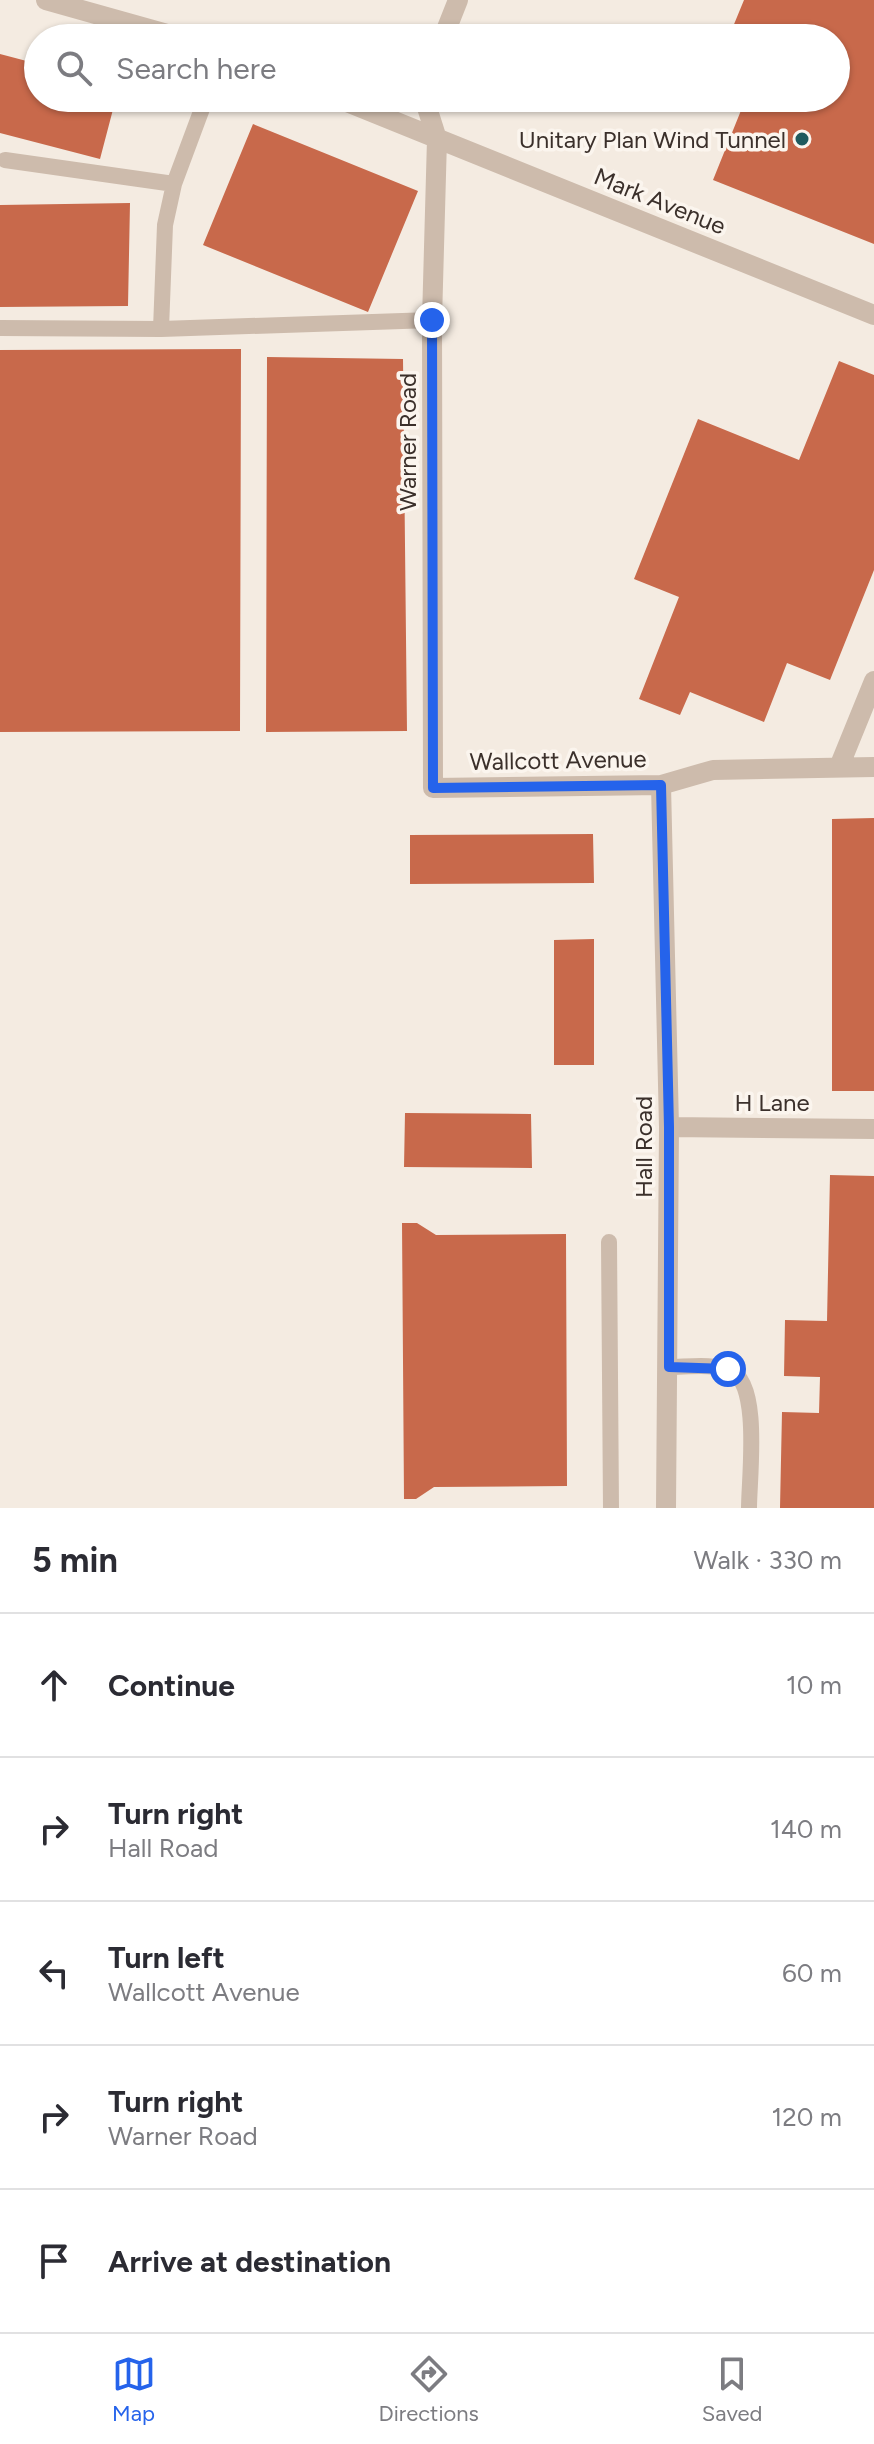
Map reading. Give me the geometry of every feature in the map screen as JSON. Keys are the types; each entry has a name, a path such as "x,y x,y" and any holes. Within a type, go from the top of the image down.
{"street":[{"path":"46,0 131,24"},
{"path":"449,24 458,0"},
{"name":"Mark Avenue","path":"371,112 874,315"},
{"name":"Warner Road","path":"428,112 437,139 432,320 433,788"},
{"path":"839,767 874,681"},
{"name":"Wallcott Avenue","path":"433,788 661,785 713,770 874,767"},
{"name":"Hall Road","path":"661,785 669,1127 666,1508"},
{"name":"H Lane","path":"669,1127 874,1129"}],"lane":[{"path":"161,329 165,225 174,184 201,112"},
{"path":"5,160 174,184"},
{"path":"0,328 161,329 432,320"},
{"path":"609,1242 611,1508"},
{"path":"669,1367 728,1369 743,1381 750,1403 749,1508"}],"building":[{"name":"Unitary Plan Wind Tunnel","path":"744,0 874,0 874,244 713,180 740,112 850,112 850,24 734,24"},
{"path":"0,54 24,60 24,112 112,112 100,159 0,133"},
{"path":"253,124 418,191 368,312 203,245"},
{"path":"130,203 128,306 0,307 0,205"},
{"path":"241,349 240,731 0,732 0,350"},
{"path":"267,357 403,359 407,731 266,732"},
{"path":"839,361 874,375 874,570 830,680 787,663 764,722 690,692 680,715 639,699 679,597 634,579 698,419 799,460"},
{"path":"874,818 874,1091 832,1091 832,819"},
{"path":"593,834 594,883 410,884 410,835"},
{"path":"594,939 594,1065 554,1065 554,940"},
{"path":"405,1113 531,1114 532,1168 404,1167"},
{"path":"830,1175 874,1176 874,1508 780,1508 782,1412 819,1413 820,1377 784,1376 785,1320 827,1321"},
{"path":"402,1223 417,1223 436,1235 566,1234 567,1486 434,1487 416,1499 404,1499"}],"place":[{"name":"Unitary Plan Wind Tunnel","path":"802,139"}],"route":[{"path":"432,320 433,788 661,785 669,1127 669,1367 728,1369"}]}
